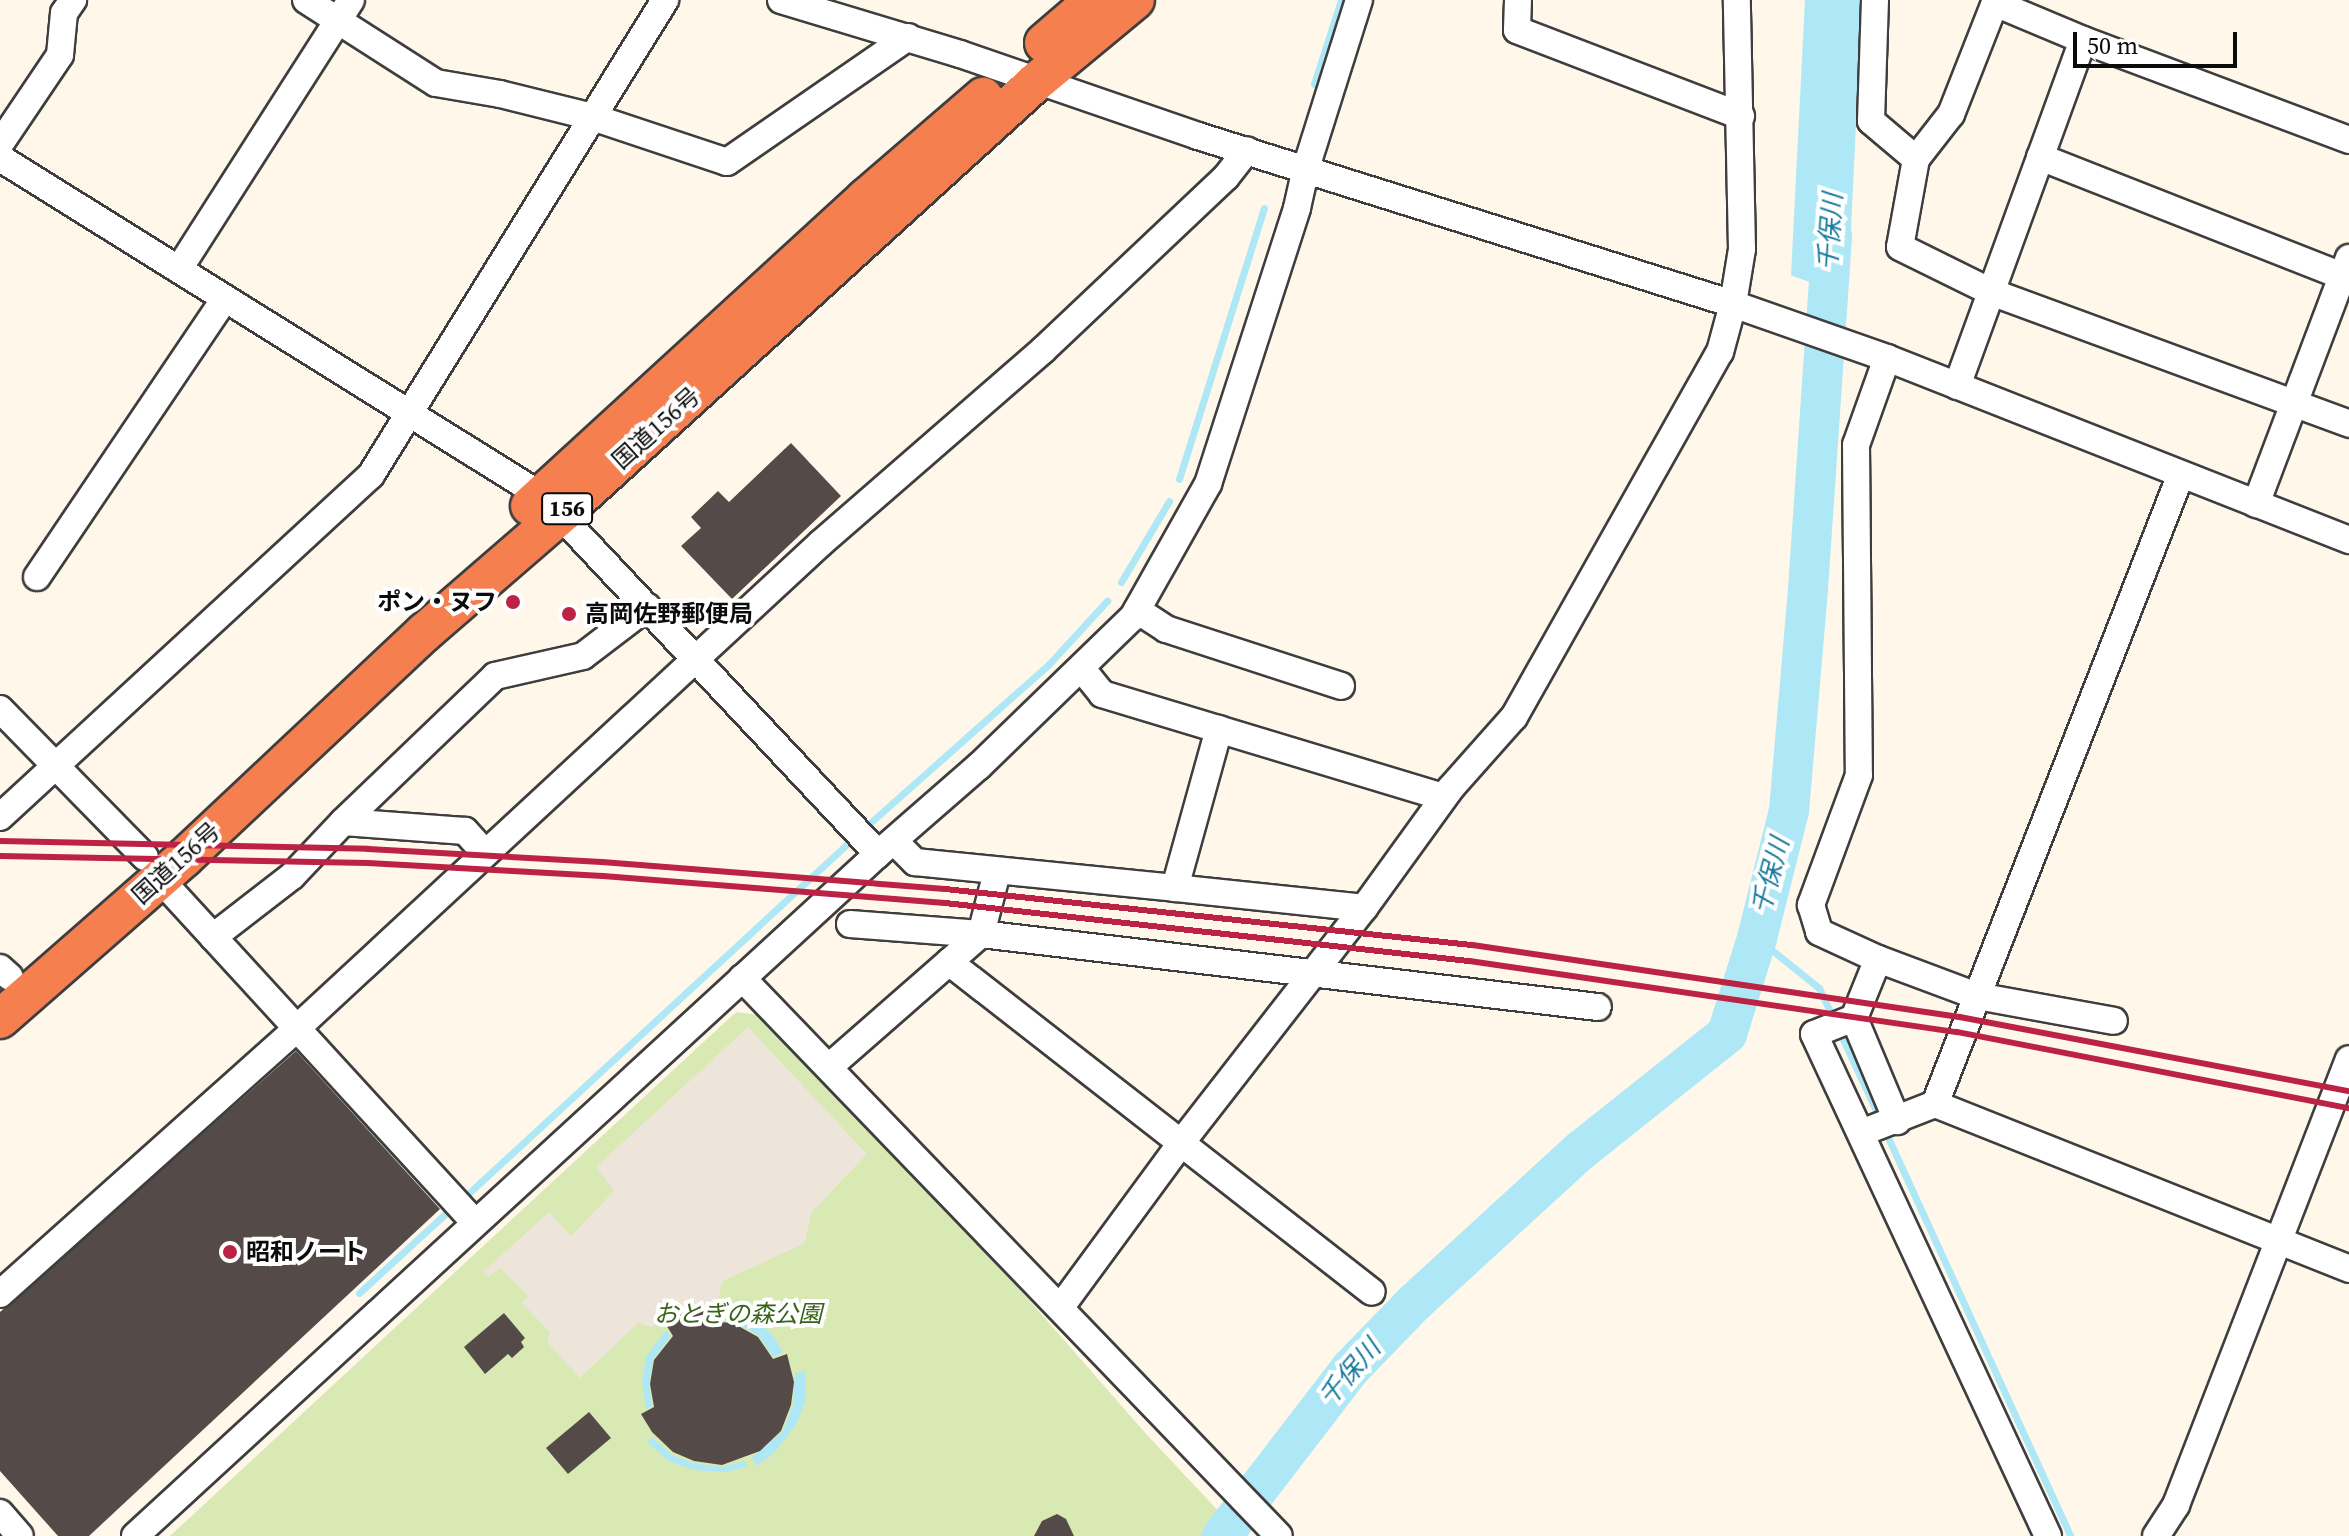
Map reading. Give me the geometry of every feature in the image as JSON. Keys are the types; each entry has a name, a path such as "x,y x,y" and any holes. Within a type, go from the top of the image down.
{"highway":[{"name":"国道156号","path":"0,1019 153,868 1024,76 1094,0"},
{"name":"国道156号","path":"1024,76 1135,0"},
{"name":"国道156号","path":"3,977 153,868 433,640 551,505"}],"street":[{"path":"0,144 60,55 64,13 73,0"},
{"path":"306,0 345,10 436,83 500,94 592,117 727,162 908,37"},
{"path":"0,817 371,475 665,0"},
{"path":"135,1536 1082,669 1137,610 1208,484 1297,208 1306,168 1359,0"},
{"path":"1518,0 1517,30 1741,116"},
{"path":"1060,1308 1181,1143 1364,908 1444,797 1514,717 1720,352 1733,304 1742,249 1737,0"},
{"path":"1875,0 1871,121 1916,159"},
{"path":"2349,140 2083,40 1996,1 1951,114 1916,159 1900,247 1991,292 2349,424"},
{"path":"796,2 1780,320 1860,351 1887,358 2349,540"},
{"path":"179,269 345,10"},
{"path":"1957,386 2083,40"},
{"path":"0,1294 296,1029 485,853 602,736 694,659 1043,350 1226,177 1247,150"},
{"path":"2040,157 2347,271 2256,504"},
{"path":"0,158 551,505 694,659 886,848 915,862 1364,908"},
{"path":"37,577 225,298"},
{"path":"1887,358 1856,445 1859,775 1811,905 1819,932 1878,959 1977,996 2114,1021"},
{"path":"1861,1133 1935,1104 2181,474"},
{"path":"213,937 292,876 343,822 495,676 540,669 583,656 647,607"},
{"path":"1137,610 1166,629 1341,686"},
{"path":"1082,669 1102,694 1444,797"},
{"path":"0,709 153,868 475,1223"},
{"path":"1175,888 1219,729"},
{"path":"343,822 465,831 485,853"},
{"path":"829,1067 981,934 997,872"},
{"path":"850,924 981,934 1316,971 1598,1007"},
{"path":"1878,959 1854,1018 1897,1121"},
{"path":"949,962 1372,1292"},
{"path":"742,978 1276,1533"},
{"path":"1854,1018 1814,1034 2048,1536"},
{"path":"2156,1536 2176,1505 2348,1065"},
{"path":"1935,1104 2349,1269"},
{"path":"0,1513 20,1536"}],"green space":[{"name":"おとぎの森公園","path":"736,1012 759,1015 1014,1283 1147,1435 1242,1536 170,1536"}],"shaded area":[{"path":"748,1027 867,1154 811,1213 805,1243 723,1281 716,1307 676,1312 652,1327 638,1323 580,1378 547,1342 550,1332 522,1303 528,1296 500,1268 489,1277 483,1272 549,1212 571,1236 614,1191 596,1167"}],"water":[{"path":"1805,0 1862,0 1851,229 1843,294 1791,276"},
{"path":"718,1309 756,1320 773,1335 783,1352 773,1357 758,1335 733,1321 710,1319 710,1310"},
{"path":"666,1330 671,1336 653,1360 649,1383 652,1406 646,1409 642,1381 646,1357"},
{"path":"805,1372 805,1402 796,1425 773,1454 756,1466 752,1457 783,1431 793,1405 795,1373"},
{"path":"652,1437 672,1455 693,1463 722,1467 745,1461 747,1466 727,1472 694,1470 669,1461 647,1442"},
{"path":"1220,1512 1242,1536 1200,1536"}],"pier":[{"path":"1787,274 1847,295 1841,298 1789,279"}],"building":[{"path":"791,443 841,496 732,599 681,546 701,528 691,517 718,491 729,502"},
{"name":"昭和ノート","path":"296,1051 440,1209 89,1536 58,1536 0,1471 0,1312"},
{"path":"707,1307 706,1321 733,1323 758,1337 773,1359 787,1354 794,1382 791,1405 781,1431 760,1451 722,1465 694,1461 673,1452 652,1432 641,1414 654,1407 650,1384 654,1360 673,1336 665,1323 681,1312"},
{"path":"504,1313 525,1338 521,1342 524,1347 512,1358 508,1354 485,1374 464,1347"},
{"path":"589,1412 611,1438 568,1474 546,1448"},
{"path":"1057,1514 1066,1519 1074,1536 1034,1536 1042,1521"}],"waterway":[{"path":"1314,84 1341,0"},
{"path":"1179,479 1264,208"},
{"name":"千保川","path":"1222,1536 1351,1368 1414,1303 1580,1151 1727,1034 1757,938 1789,811 1832,236"},
{"path":"1121,582 1169,501"},
{"path":"870,823 1049,664 1107,601"},
{"path":"470,1192 846,845"},
{"path":"1757,938 1819,988 1880,1119"},
{"path":"1885,1131 2070,1536"},
{"path":"359,1293 445,1214"}],"railway":[{"path":"0,841 368,849 602,862 945,889 1472,945 1960,1017 2349,1091"},
{"path":"0,856 368,863 603,876 945,903 1469,961 1957,1032 2349,1108"}],"place":[{"name":"ポン・ヌフ","path":"513,602"},
{"name":"高岡佐野郵便局","path":"569,614"},
{"name":"昭和ノート","path":"230,1252"}]}
